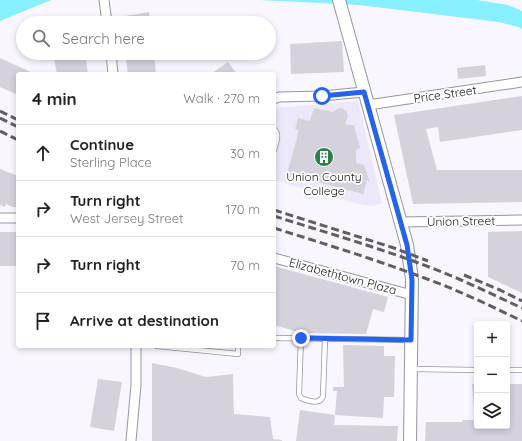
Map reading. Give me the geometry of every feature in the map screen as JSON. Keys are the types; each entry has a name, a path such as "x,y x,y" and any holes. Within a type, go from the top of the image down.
{"street":[{"path":"104,0 106,16"},
{"path":"340,4 407,245 412,280 410,441"},
{"path":"111,60 113,72"},
{"name":"Price Street","path":"368,105 522,82"},
{"path":"276,99 364,92"},
{"path":"0,218 16,218"},
{"name":"Union Street","path":"401,222 522,220"},
{"name":"Elizabethtown Plaza","path":"276,259 412,294"},
{"path":"131,441 136,385 136,348"}],"lane":[{"path":"276,131 278,136 276,143"},
{"path":"276,338 411,340"},
{"path":"301,338 299,394 303,399 318,401 321,400 323,396 325,339"},
{"path":"177,348 238,354 238,348"},
{"path":"410,369 474,370"},
{"path":"510,370 522,370"}],"shaded area":[{"path":"358,101 382,203 373,206 363,205 276,181 276,108"}],"water":[{"path":"0,0 51,0 0,21"},
{"path":"259,0 477,0 508,5 522,11 522,29 499,22 359,5"}],"building":[{"path":"149,12 149,16 125,16"},
{"path":"342,41 344,72 291,74 290,44"},
{"path":"0,58 31,72 16,72 16,94 0,87"},
{"path":"54,60 86,60 88,72 57,72"},
{"path":"126,60 155,60 156,72 128,72"},
{"path":"228,62 236,72 214,72"},
{"path":"485,65 486,76 458,79 457,68"},
{"path":"522,96 522,130 440,142 438,127 426,129 437,170 522,170 522,202 413,204 394,115"},
{"name":"Union County College","path":"314,108 333,112 342,108 347,112 348,117 345,124 354,125 360,148 356,150 356,163 364,165 370,182 367,180 363,194 287,174 299,130 295,129 298,118 310,121"},
{"path":"0,169 16,175 16,207 6,204 5,207 0,205"},
{"path":"522,231 522,293 488,277 488,232"},
{"path":"0,232 16,232 16,266 0,266"},
{"path":"276,267 388,297 384,312 373,309 366,334 302,333 276,326"},
{"path":"343,345 384,346 384,356 395,356 394,397 384,397 383,418 335,415 337,391 333,391 333,387 344,387"},
{"path":"152,363 177,368 206,377 233,374 234,414 270,417 273,439 282,441 152,441"},
{"path":"98,379 122,382 114,431 90,427"},
{"path":"472,384 474,384 474,408"},
{"path":"510,384 522,384 522,441 425,441 426,422 462,422 463,420 474,420 474,429 510,429"},
{"path":"300,410 335,415 334,425 398,426 397,441 296,441"}],"railway":[{"path":"0,111 16,119"},
{"path":"0,118 16,126"},
{"path":"0,131 16,139"},
{"path":"276,211 394,248 428,261"},
{"path":"276,217 415,262 461,280 522,308"},
{"path":"276,229 427,279 487,304 522,321"},
{"path":"464,275 522,301"}],"place":[{"name":"Union County College","path":"324,157"}],"route":[{"path":"301,338 411,340 412,280 407,245 364,92 322,96"}]}
